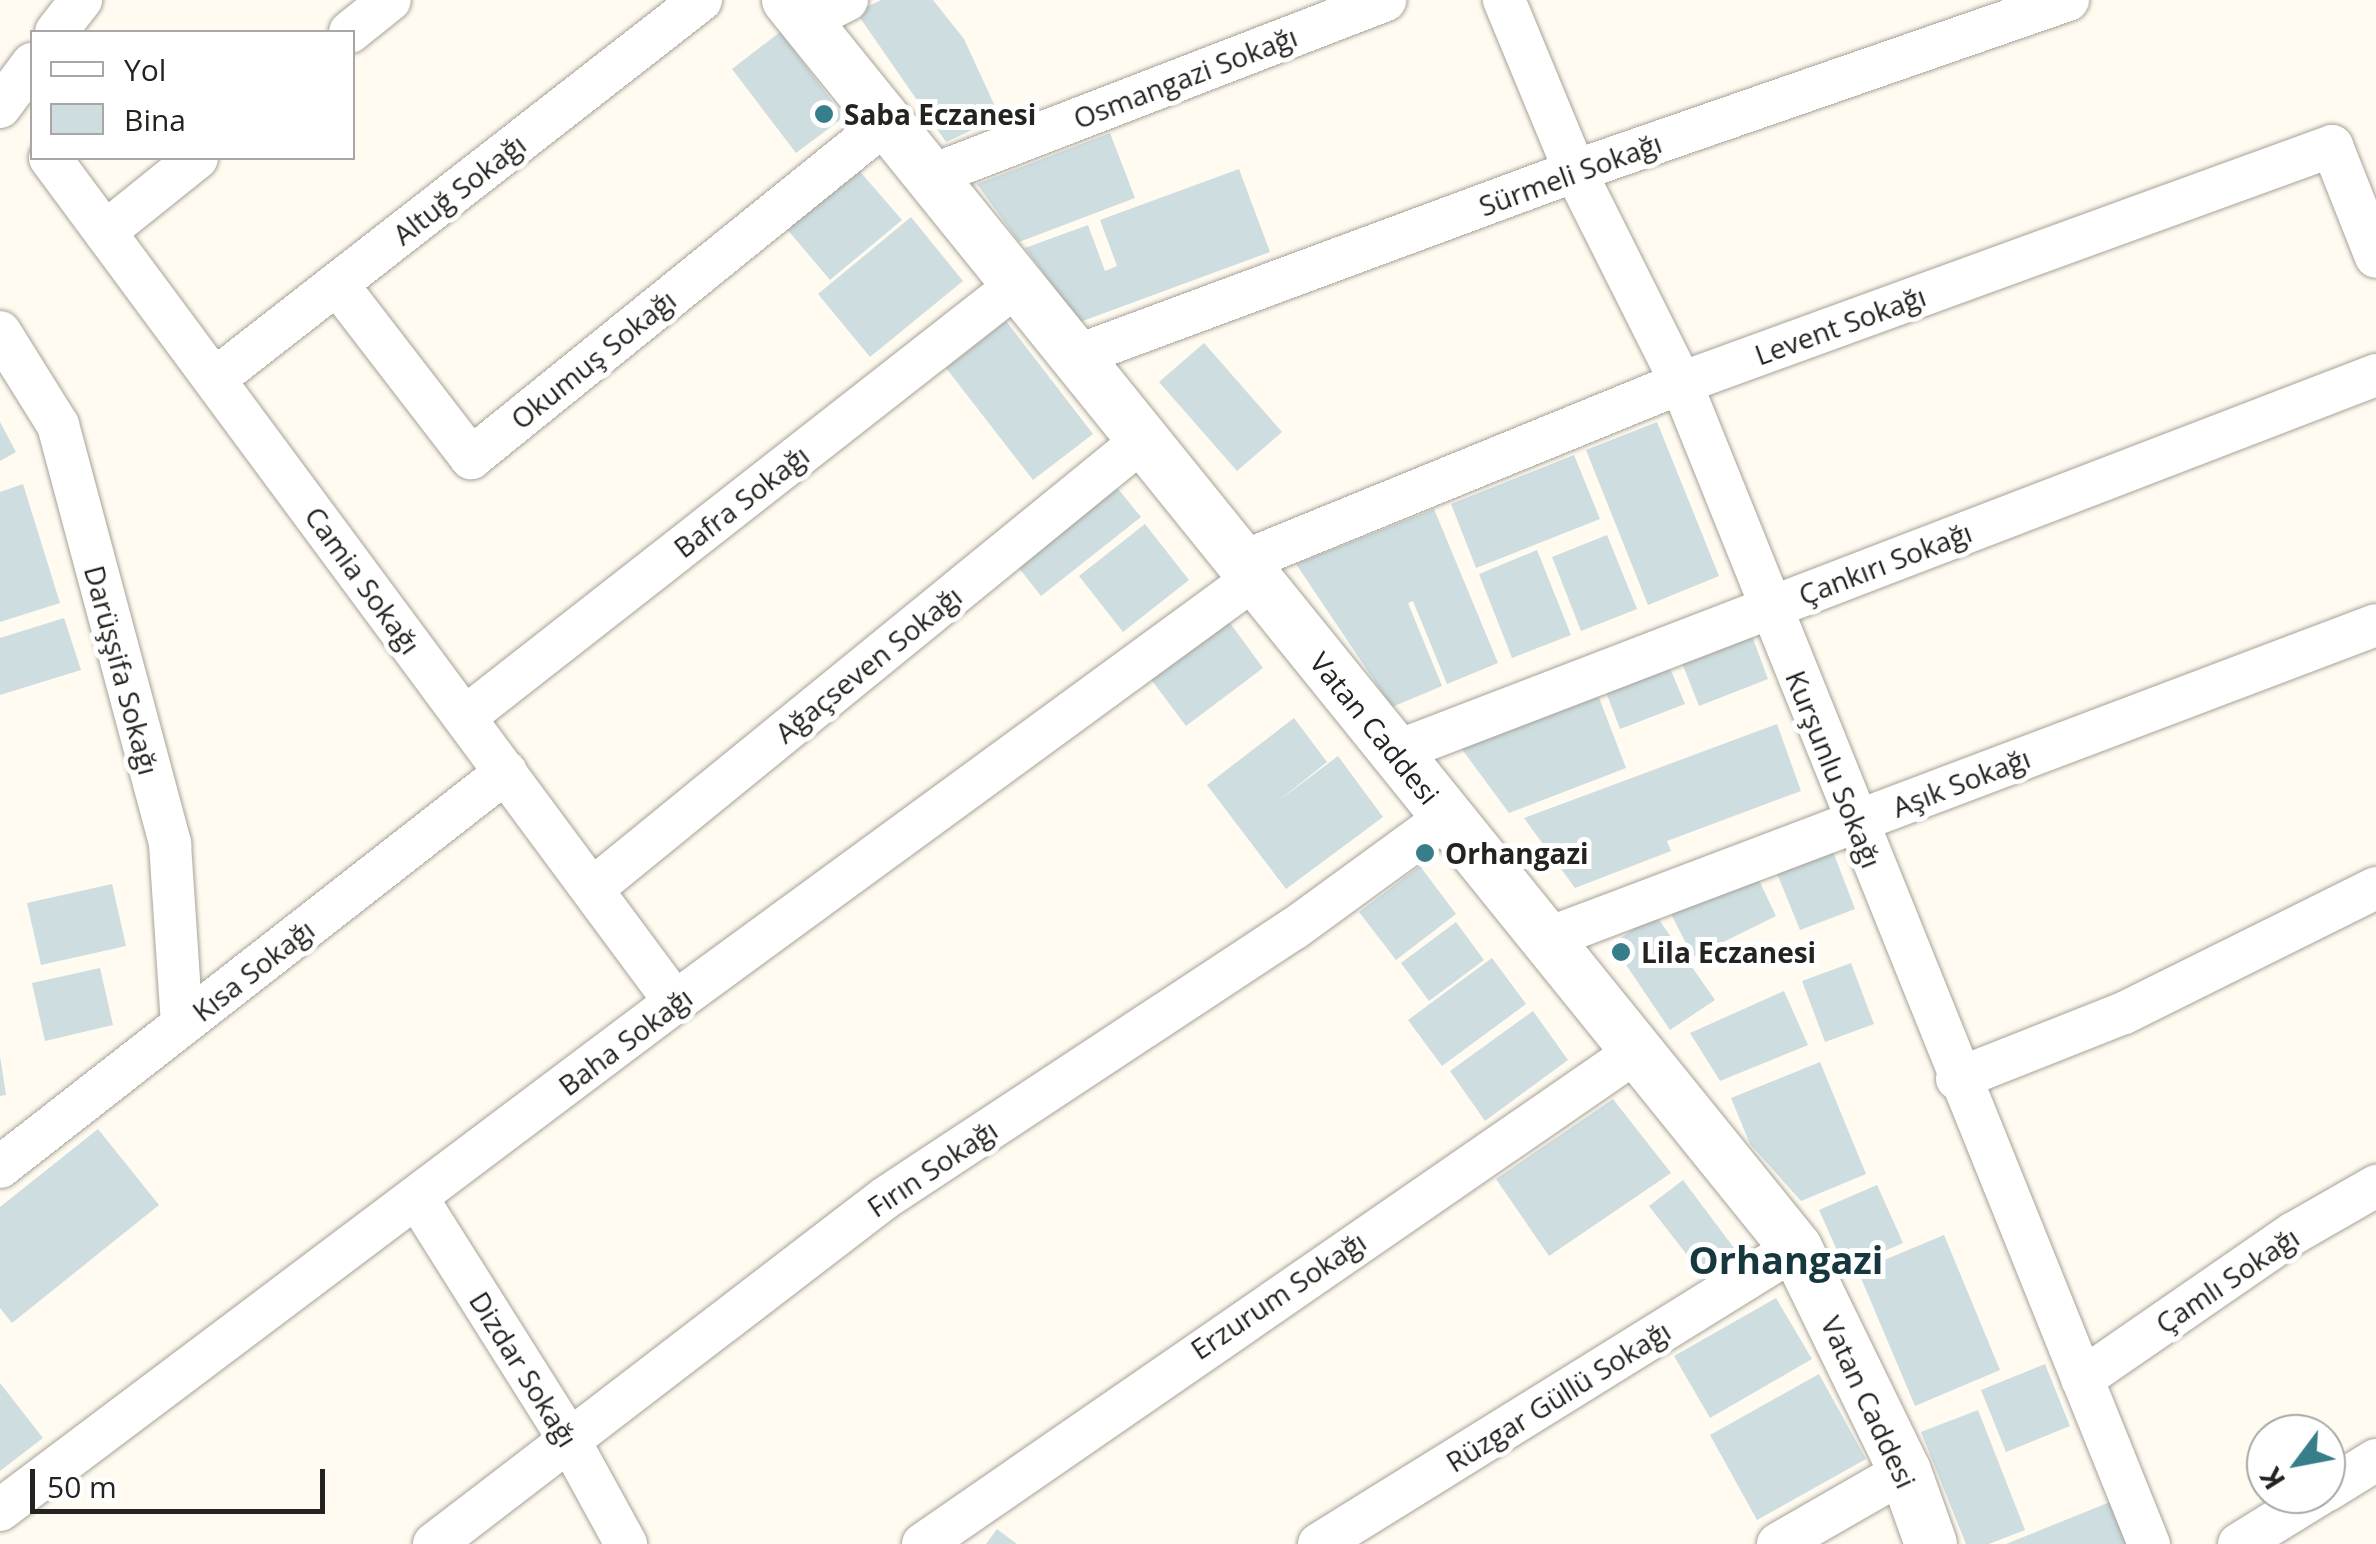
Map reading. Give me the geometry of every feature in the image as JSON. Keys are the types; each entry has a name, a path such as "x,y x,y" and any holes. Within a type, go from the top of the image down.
{"street":[{"path":"58,30 81,0"},
{"path":"352,30 390,0"},
{"name":"Altuğ Sokağı","path":"216,378 701,0"},
{"name":"Osmangazi Sokağı","path":"930,176 1385,0"},
{"name":"Kurşunlu Sokağı","path":"1504,0 1574,171 1681,383 1957,1078 2149,1544"},
{"name":"Sürmeli Sokağı","path":"1076,356 1574,171 2042,4"},
{"name":"Vatan Caddesi","path":"813,7 887,122 1796,1248 1905,1471 1931,1544"},
{"path":"30,67 3,103 30,132"},
{"name":"Okumuş Sokağı","path":"337,284 471,458 887,122"},
{"name":"Levent Sokağı","path":"1248,570 1681,383 2332,146 2376,257"},
{"name":"Camia Sokağı","path":"52,160 675,1002"},
{"path":"106,232 195,160"},
{"name":"Bafra Sokağı","path":"464,718 1018,284"},
{"name":"Darüşşifa Sokağı","path":"0,332 58,425 170,844 182,1025"},
{"name":"Çankırı Sokağı","path":"1395,752 2376,374"},
{"name":"Ağaçseven Sokağı","path":"592,889 1144,440"},
{"name":"Baha Sokağı","path":"0,1510 1248,570"},
{"name":"Aşık Sokağı","path":"1546,939 2376,625"},
{"name":"Kısa Sokağı","path":"0,1167 506,772"},
{"name":"Fırın Sokağı","path":"434,1544 885,1198 1296,928 1448,817"},
{"path":"1957,1078 2124,1013 2376,888"},
{"name":"Erzurum Sokağı","path":"923,1544 1064,1440 1637,1051"},
{"name":"Çamlı Sokağı","path":"2082,1379 2294,1233 2376,1186"},
{"name":"Dizdar Sokağı","path":"416,1198 568,1438 626,1544"},
{"name":"Rüzgar Güllü Sokağı","path":"1320,1544 1796,1248"},
{"path":"2346,1478 2376,1460"},
{"path":"1778,1544 1905,1471"},
{"path":"2238,1544 2287,1514"}],"building":[{"path":"881,0 933,0 964,39 1000,117 946,142 856,12"},
{"path":"780,32 844,117 796,153 732,69"},
{"path":"1110,133 1135,198 1019,242 977,184"},
{"path":"857,168 902,220 830,280 786,228"},
{"path":"1239,169 1270,252 1080,322 1025,248 1088,225 1105,271 1117,266 1100,220"},
{"path":"911,217 963,281 870,357 818,294"},
{"path":"1006,321 1093,434 1033,480 946,368"},
{"path":"1204,343 1282,432 1237,471 1159,382"},
{"path":"0,422 16,452 0,461"},
{"path":"1657,422 1719,576 1648,605 1586,450"},
{"path":"1574,455 1600,519 1476,568 1451,504"},
{"path":"23,484 60,603 0,622 0,492"},
{"path":"1114,484 1141,517 1041,596 1015,563"},
{"path":"1434,509 1498,663 1447,684 1413,601 1408,603 1442,686 1392,707 1296,564"},
{"path":"1145,524 1189,580 1123,632 1079,576"},
{"path":"1607,535 1637,609 1581,631 1552,557"},
{"path":"1537,550 1571,635 1512,658 1479,574"},
{"path":"1222,612 1263,668 1186,726 1144,670"},
{"path":"64,618 81,670 0,695 0,638"},
{"path":"1752,636 1768,679 1699,706 1682,663"},
{"path":"1670,668 1685,704 1620,729 1606,692"},
{"path":"1598,695 1626,768 1509,813 1461,748"},
{"path":"1294,718 1327,762 1277,802 1338,756 1383,817 1286,889 1207,785"},
{"path":"1777,724 1801,791 1667,841 1671,851 1575,888 1524,818"},
{"path":"1832,849 1855,909 1800,930 1776,871"},
{"path":"1420,866 1456,914 1396,960 1359,912"},
{"path":"1754,870 1776,916 1693,957 1670,912"},
{"path":"112,884 126,946 41,965 27,903"},
{"path":"1655,914 1715,1000 1670,1030 1612,944"},
{"path":"1456,922 1484,960 1429,1001 1401,963"},
{"path":"1492,958 1526,1004 1442,1066 1408,1020"},
{"path":"1851,963 1874,1024 1825,1042 1802,981"},
{"path":"100,968 113,1025 45,1041 32,983"},
{"path":"1784,991 1808,1045 1720,1081 1690,1033"},
{"path":"1533,1011 1568,1060 1485,1121 1450,1071"},
{"path":"0,1056 6,1095 0,1096"},
{"path":"1820,1062 1866,1174 1801,1201 1750,1144 1731,1098"},
{"path":"1613,1099 1671,1173 1549,1256 1496,1179"},
{"path":"98,1129 159,1205 12,1323 0,1308 0,1207"},
{"path":"1683,1180 1734,1248 1701,1273 1649,1206"},
{"path":"1877,1185 1903,1243 1845,1268 1819,1210"},
{"path":"1944,1235 2000,1370 1915,1406 1858,1271"},
{"path":"1776,1298 1812,1359 1710,1418 1674,1356"},
{"path":"2045,1364 2070,1426 2006,1452 1981,1390"},
{"path":"1819,1374 1866,1459 1757,1520 1710,1435"},
{"path":"0,1383 43,1438 0,1471"},
{"path":"1978,1410 2025,1530 1989,1544 1966,1544 1921,1432"},
{"path":"2110,1502 2127,1544 2006,1544"},
{"path":"997,1529 1017,1544 986,1544"}],"place":[{"name":"Saba Eczanesi","path":"824,114"},
{"name":"Orhangazi","path":"1425,853"},
{"name":"Lila Eczanesi","path":"1621,952"}],"district":[{"name":"Orhangazi","path":"1786,1260"}]}
